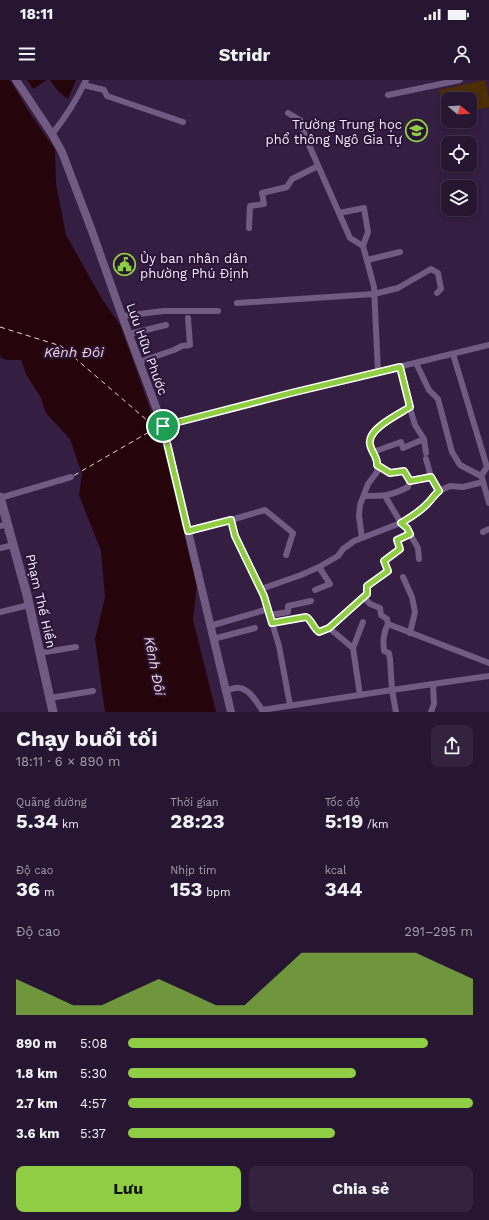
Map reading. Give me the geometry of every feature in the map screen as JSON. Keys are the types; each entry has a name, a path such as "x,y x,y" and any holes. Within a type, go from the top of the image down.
{"main road":[{"name":"Phạm Thế Hiển","path":"0,499 4,525 14,545 29,605 53,712"}],"street":[{"name":"Lưu Hữu Phước","path":"16,80 52,134 62,152 163,426 231,712"},
{"path":"388,95 460,80"},
{"path":"52,134 65,117 85,83 104,90 107,96 183,122"},
{"path":"288,113 300,120 305,136 350,238 363,246"},
{"path":"249,228 250,206 264,204 262,193 287,187 292,179 318,166"},
{"path":"339,213 364,208 368,232 363,246 374,287 378,372"},
{"path":"367,260 400,252"},
{"path":"237,303 374,294 398,288 431,269 438,273 441,289 437,293"},
{"path":"122,316 164,311 218,312"},
{"path":"139,362 182,346 190,345 188,318"},
{"path":"128,334 166,325"},
{"path":"163,426 489,345"},
{"path":"453,354 487,467 482,479 489,503"},
{"path":"416,363 429,390 438,399 452,452 460,465 482,479"},
{"path":"400,367 415,425 424,439 431,477 439,491"},
{"path":"362,538 359,516 360,505 368,484 377,472 378,461 370,444 370,439 376,428 410,407"},
{"path":"373,452 401,442 403,448 424,439"},
{"path":"364,496 385,496 408,487 410,481 404,471 390,473 377,465"},
{"path":"0,499 71,477"},
{"path":"410,481 431,477"},
{"path":"261,588 320,567 338,556 343,549 354,541 401,523 415,515 428,504 439,491 450,486 463,487 482,479"},
{"path":"385,496 401,523 407,528 418,548 420,559"},
{"path":"188,531 265,510 292,533 286,554"},
{"path":"231,520 235,536 261,588 269,612 279,646 290,705"},
{"path":"483,532 489,529"},
{"path":"396,712 392,690 390,658 388,653 384,651 383,642 384,631 388,624 387,619 381,615 380,608 370,604 366,595 367,586 388,571 384,561 400,549 397,540 410,534"},
{"path":"0,548 14,545"},
{"path":"315,590 330,584 320,567"},
{"path":"403,577 412,597 415,612 410,633"},
{"path":"272,623 306,617 310,619 315,630 319,632 329,628 366,595"},
{"path":"210,626 269,612 288,612 288,606 311,601"},
{"path":"0,612 29,605"},
{"path":"360,695 353,648 362,622"},
{"path":"388,624 489,663"},
{"path":"213,639 255,628"},
{"path":"329,628 353,648"},
{"path":"39,653 76,647"},
{"path":"226,691 236,687 245,690 254,698 262,710 489,676"},
{"path":"431,712 434,704 433,684"},
{"path":"50,698 93,691"}],"shaded area":[{"path":"485,80 489,98 489,107 477,110 477,92 441,92 441,99 439,90"}],"water":[{"name":"Kênh Đôi","path":"0,80 10,80 31,115 55,149 56,184 66,235 102,299 120,325 139,377 164,451 197,584 193,620 216,712 105,712 95,639 105,597 101,551 79,495 82,474 70,439 46,413 41,398 26,374 21,360 6,360 0,357"},
{"path":"27,80 47,80 33,89"},
{"path":"50,80 76,80 68,99 58,91"}],"ferry route":[{"path":"0,327 61,346 156,428 73,476"}],"place":[{"name":"Trường Trung học phổ thông Ngô Gia Tự","path":"417,131"},
{"name":"Ủy ban nhân dân phường Phú Định","path":"125,265"}],"route":[{"path":"400,367 406,396 410,407 376,428 370,439 370,444 378,461 377,465 390,473 404,471 410,481 431,477 439,491 428,504 415,515 401,523 407,528 410,534 397,540 400,549 384,561 388,571 367,586 367,594 329,628 319,632 315,630 310,619 306,617 272,623 264,596 235,536 231,520 188,531 163,426 400,367"}]}
